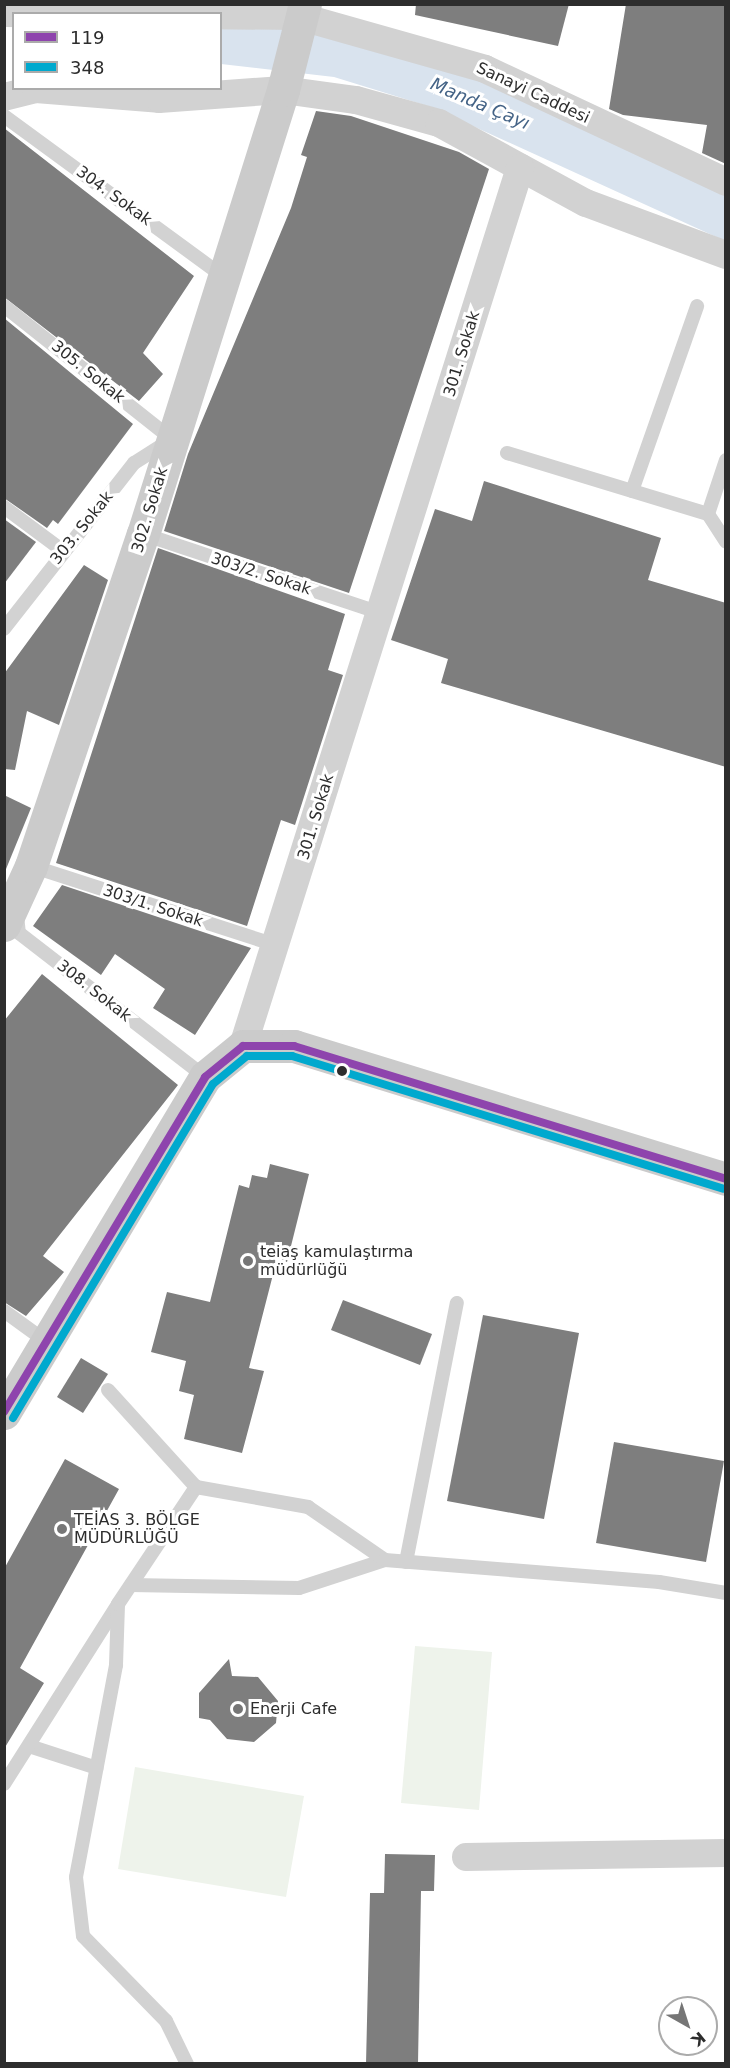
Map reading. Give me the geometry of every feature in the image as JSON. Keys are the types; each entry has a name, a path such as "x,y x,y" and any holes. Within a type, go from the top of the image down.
{"street":[{"path":"103,12 301,10"},
{"name":"302. Sokak","path":"8,907 31,866 143,534 283,90 301,10"},
{"name":"Sanayi Caddesi","path":"301,10 486,69 726,182"},
{"path":"4,97 36,90 159,99 283,90 356,100 439,123 586,203 726,255"},
{"name":"301. Sokak","path":"243,1046 520,168"},
{"path":"4,1413 44,1340 205,1077 243,1046 294,1046 726,1179"},
{"path":"466,1857 726,1853"}],"lane":[{"name":"304. Sokak","path":"4,116 223,276"},
{"name":"305. Sokak","path":"4,306 172,439"},
{"path":"632,491 697,306"},
{"name":"303. Sokak","path":"4,629 134,463 172,439"},
{"path":"507,453 708,514 726,542"},
{"path":"708,514 726,460"},
{"path":"4,507 63,551"},
{"name":"303/2. Sokak","path":"143,534 380,613"},
{"name":"303/1. Sokak","path":"31,866 276,945"},
{"name":"308. Sokak","path":"8,907 19,933 205,1077"},
{"path":"406,1562 458,1303"},
{"path":"4,1311 44,1340"},
{"path":"108,1390 196,1487 308,1507 386,1560"},
{"path":"4,1785 118,1604 196,1487"},
{"path":"131,1585 298,1588 386,1560 659,1582 726,1593"},
{"path":"118,1604 116,1665 76,1877 83,1936 166,2021 187,2064"},
{"path":"28,1746 97,1768"}],"shaded area":[{"path":"415,1646 492,1652 479,1810 401,1803"},
{"path":"135,1767 304,1796 286,1897 118,1869"}],"water":[{"name":"Manda Çayı","path":"222,25 315,31 472,74 725,190 725,241 431,107 334,77 222,64"}],"building":[{"path":"416,4 569,4 558,46 415,15"},
{"path":"626,4 726,4 726,164 702,153 707,125 623,115 609,109"},
{"path":"316,111 351,116 459,152 489,169 349,593 164,531 188,454 291,208 307,157 301,155"},
{"path":"4,128 194,276 143,353 163,374 139,401 4,297"},
{"path":"4,318 133,424 58,524 53,520 47,528 4,498"},
{"path":"484,481 661,538 648,580 726,603 726,767 441,683 448,659 391,640 435,509 472,521"},
{"path":"4,519 36,542 4,584"},
{"path":"158,548 345,614 328,670 343,675 295,825 281,820 247,926 56,863"},
{"path":"84,565 108,580 59,725 27,711 15,770 4,769 4,674"},
{"path":"4,795 31,808 4,874"},
{"path":"62,885 251,948 195,1035 153,1008 165,989 115,954 101,975 33,926"},
{"path":"42,974 178,1085 43,1256 64,1272 26,1316 4,1302 4,1021"},
{"path":"270,1164 309,1174 287,1262 277,1259 249,1368 264,1371 242,1453 184,1439 194,1395 179,1391 186,1361 151,1352 167,1292 210,1302 239,1185 249,1188 252,1175 267,1178"},
{"path":"343,1300 432,1334 420,1365 331,1330"},
{"path":"483,1315 579,1333 544,1519 447,1501"},
{"path":"81,1358 108,1374 83,1413 57,1397"},
{"path":"614,1442 724,1461 706,1562 596,1543"},
{"name":"TEİAŞ 3. BÖLGE MÜDÜRLÜĞÜ","path":"65,1459 119,1489 20,1668 44,1683 4,1749 4,1569"},
{"name":"Enerji Cafe","path":"229,1659 232,1676 258,1677 278,1701 276,1723 254,1742 227,1739 210,1720 199,1718 199,1693"},
{"path":"385,1854 435,1855 434,1891 421,1891 418,2064 366,2064 370,1893 384,1893"}],"transit line":[{"name":"119","path":"4,1412 205,1077 243,1046 294,1046 726,1179"},
{"name":"348","path":"13,1418 213,1084 247,1056 292,1056 723,1189"}],"place":[{"name":"teiaş kamulaştırma müdürlüğü","path":"248,1261"},
{"name":"TEİAŞ 3. BÖLGE MÜDÜRLÜĞÜ","path":"62,1529"},
{"name":"Enerji Cafe","path":"238,1709"}]}
